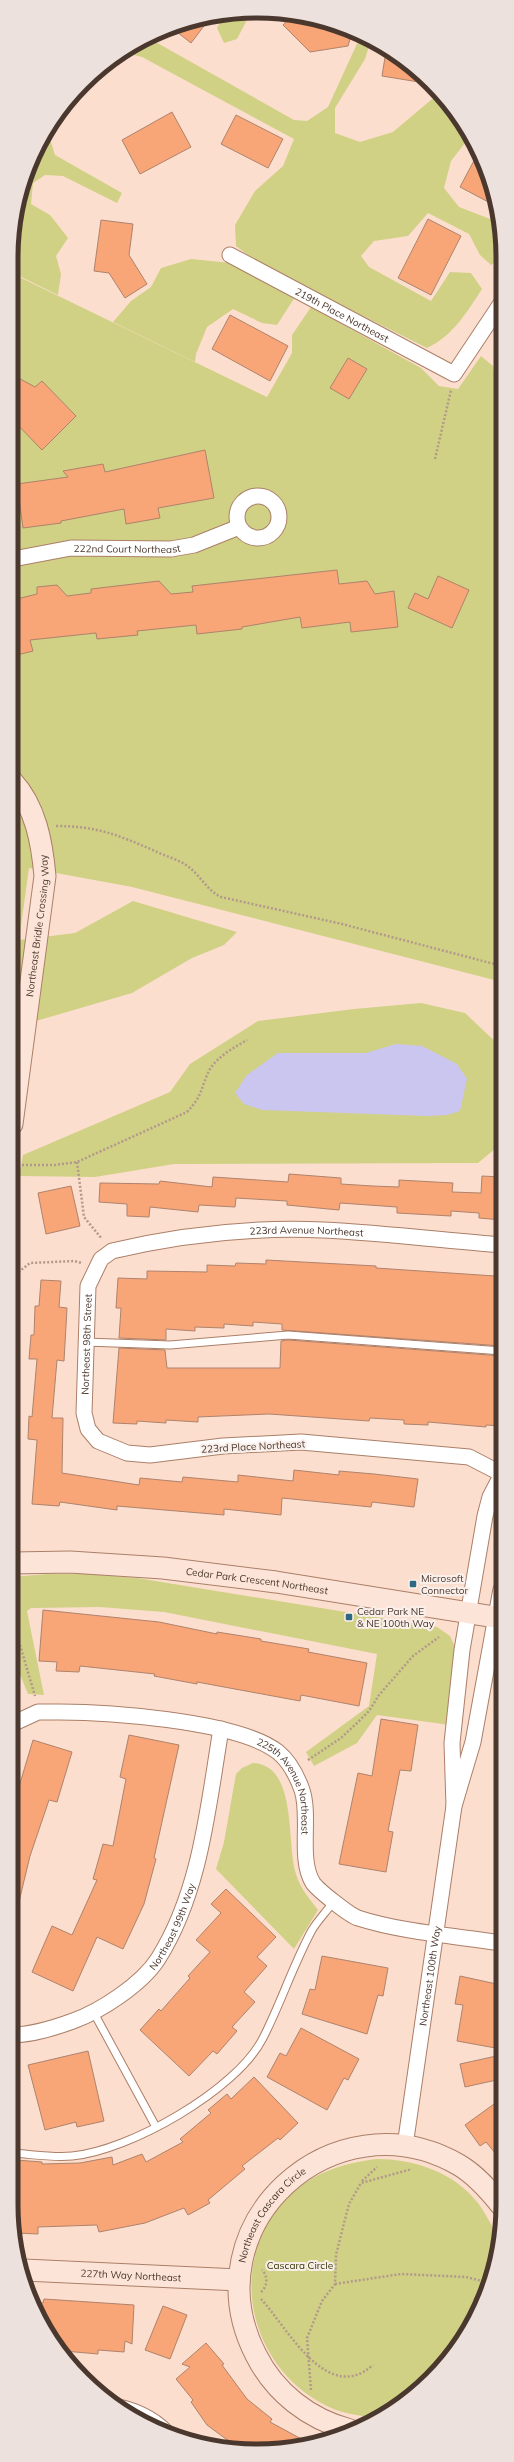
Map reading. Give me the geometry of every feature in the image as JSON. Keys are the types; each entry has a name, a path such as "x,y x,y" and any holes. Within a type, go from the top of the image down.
{"street":[{"name":"219th Place Northeast","path":"230,255 454,374"},
{"path":"454,374 496,311"},
{"name":"222nd Court Northeast","path":"18,558 71,548 171,549 194,545 239,527"},
{"name":"Northeast Bridle Crossing Way","path":"18,791 30,810 36,826 42,846 45,876 38,939 18,1081"},
{"name":"223rd Avenue Northeast","path":"112,1251 193,1235 272,1230 322,1230 496,1244"},
{"name":"Northeast 98th Street","path":"98,1441 88,1429 84,1414 85,1342 88,1286 96,1266 101,1259 112,1251"},
{"name":"223rd Place Northeast","path":"98,1441 127,1453 150,1455 223,1446 301,1442 469,1457 496,1471"},
{"name":"Northeast 100th Way","path":"454,1806 452,1743 462,1650 485,1516 490,1497 496,1486"},
{"name":"Cedar Park Crescent Northeast","path":"18,1563 70,1562 163,1568 276,1582 496,1618"},
{"name":"Northeast 100th Way","path":"405,2146 454,1806 473,1742 496,1632"},
{"name":"225th Avenue Northeast","path":"18,1721 38,1712 145,1718 221,1728 263,1742 279,1753 293,1770 302,1791 305,1809 308,1868 313,1883 356,1918 435,1933 496,1942"},
{"name":"Northeast 99th Way","path":"18,2034 55,2027 94,2013 129,1988 157,1960 180,1919 206,1822 221,1728"},
{"name":"Northeast Cascara Circle","path":"343,2428 323,2421 299,2407 279,2389 262,2367 249,2343 241,2316 239,2280 249,2235 262,2211 279,2189 300,2171 323,2157 349,2148 376,2144 405,2146 434,2153 460,2166 483,2184 496,2199"},
{"name":"227th Way Northeast","path":"27,2270 239,2280"}],"lane":[{"path":"85,1342 170,1345 288,1335 496,1351"},
{"path":"18,2153 72,2156 126,2143 172,2119 224,2082 248,2059 262,2039 313,1929 334,1901"},
{"path":"94,2013 156,2127"},
{"path":"124,2404 134,2406 163,2422 167,2426"}],"path":[{"path":"435,459 454,374"},
{"path":"36,826 76,826 110,832 185,864 197,873 210,892 221,897 342,924 496,964"},
{"path":"18,1165 55,1165 77,1162 187,1112 199,1100 211,1067 228,1052 247,1040"},
{"path":"77,1162 84,1217 112,1251"},
{"path":"18,1272 30,1263 74,1261 96,1266"},
{"path":"308,1760 341,1738 357,1723 369,1711 379,1695 413,1656 439,1637"},
{"path":"18,1638 35,1696"},
{"path":"311,2393 307,2338 322,2301 335,2284 336,2260 343,2227 350,2204 361,2183 380,2163"},
{"path":"361,2183 408,2171 414,2168 416,2164"},
{"path":"335,2284 402,2274 460,2277 483,2281"},
{"path":"257,2294 290,2336 324,2371 334,2375 357,2375 373,2365"}],"green space":[{"path":"248,19 237,39 224,43 217,28 221,21"},
{"path":"154,41 294,120 307,121 328,107 358,41 369,46 365,59 335,108 335,133 360,142 393,132 435,97 456,124 466,142 451,161 444,188 459,207 493,220 496,262 491,265 480,255 469,234 428,213 408,236 374,241 361,256 369,267 431,301 450,272 471,273 482,289 459,323 444,337 427,348 261,265 236,246 235,225 255,191 283,166 294,139 142,57 131,54"},
{"path":"50,138 55,155 122,193 117,203 63,176 45,175 33,183 31,204 50,215 68,238 56,256 61,274 58,295 18,275 20,226 26,195 36,166"},
{"path":"191,259 231,263 295,297 277,325 262,323 233,309 207,327 196,354 195,362 113,322 131,301 151,287 161,268"},
{"path":"18,276 277,402 267,397 292,353 292,335 311,307 421,368 439,386 458,389 481,356 493,366 496,386 496,980 132,887 29,868 19,940 75,933 133,901 237,932 224,945 192,958 132,993 18,1026"},
{"path":"421,1003 465,1013 496,1042 496,1148 478,1163 174,1164 95,1177 19,1176 23,1155 170,1092 190,1064 258,1021 354,1009"},
{"path":"48,1574 88,1574 137,1578 437,1627 450,1636 457,1651 450,1725 377,1715 357,1743 314,1766 306,1752 369,1706 377,1654 164,1612 100,1607 31,1608 27,1611 44,1695 28,1694 18,1670 18,1576"},
{"path":"253,1763 267,1767 277,1777 284,1791 288,1808 293,1860 296,1874 302,1888 318,1910 294,1949 216,1869 224,1842 236,1774 242,1768"},
{"name":"Cascara Circle","path":"377,2159 405,2162 432,2169 445,2175 468,2192 478,2203 494,2230 488,2267 483,2282 471,2311 456,2338 437,2363 415,2385 390,2404 367,2417 336,2410 307,2394 284,2373 266,2346 255,2317 251,2286 255,2255 267,2225 287,2198 296,2189 317,2176 352,2163"}],"shaded area":[{"path":"396,1044 422,1046 457,1064 467,1079 460,1111 447,1115 426,1116 262,1110 244,1104 235,1093 247,1075 278,1053 366,1053"}],"building":[{"path":"288,20 319,26 351,37 348,46 310,52 283,25"},
{"path":"206,24 191,43 177,32"},
{"path":"385,55 420,82 382,76"},
{"path":"172,112 191,147 140,174 122,140"},
{"path":"236,115 283,139 268,168 221,144"},
{"path":"475,159 490,203 460,187"},
{"path":"428,219 461,236 431,295 398,278"},
{"path":"101,220 133,224 129,255 147,284 125,298 109,273 94,271"},
{"path":"230,315 288,346 270,381 212,349"},
{"path":"348,358 367,369 349,399 330,388"},
{"path":"18,378 35,387 42,381 76,416 42,450 18,425"},
{"path":"205,450 214,498 158,508 160,518 126,524 124,509 61,521 61,523 23,528 18,484 68,477 63,471 103,464 105,472"},
{"path":"337,570 339,584 367,581 375,594 394,591 398,627 351,632 350,622 302,628 300,617 242,627 242,629 197,634 196,625 137,631 138,635 97,639 96,633 30,640 33,651 18,655 18,599 37,594 37,587 57,585 67,596 91,593 91,589 159,581 171,594 193,592 192,586"},
{"path":"438,576 469,590 452,628 408,608 415,593 428,599"},
{"path":"289,1174 341,1178 341,1184 373,1186 399,1187 399,1180 453,1183 452,1192 481,1193 482,1176 496,1177 496,1219 479,1218 479,1213 451,1211 451,1216 397,1213 397,1207 340,1203 339,1210 287,1205 287,1201 236,1198 235,1207 199,1205 198,1212 150,1207 149,1217 127,1216 127,1204 99,1202 100,1183 159,1184 160,1181 212,1187 213,1177 288,1182"},
{"path":"71,1186 80,1226 46,1234 38,1193"},
{"path":"266,1260 376,1266 376,1268 495,1276 496,1346 282,1330 282,1324 253,1322 253,1326 224,1324 224,1328 195,1327 195,1331 166,1329 166,1340 119,1338 121,1308 116,1308 118,1278 147,1279 147,1271 207,1272 207,1265 235,1266 236,1263 266,1264"},
{"path":"41,1280 61,1281 59,1307 67,1308 64,1361 57,1360 52,1418 63,1418 62,1473 139,1485 140,1478 182,1482 183,1477 238,1482 238,1475 293,1481 294,1470 339,1475 339,1471 374,1474 418,1479 414,1507 372,1502 371,1507 282,1498 281,1515 224,1509 224,1515 117,1506 117,1510 60,1502 59,1506 32,1504 37,1440 28,1439 29,1416 32,1417 37,1359 29,1359 31,1335 34,1335 35,1306 39,1306"},
{"path":"288,1340 496,1356 496,1426 486,1425 486,1427 428,1422 428,1425 404,1424 404,1420 370,1418 369,1421 269,1414 198,1417 198,1422 166,1420 166,1423 137,1421 137,1424 113,1423 119,1348 165,1350 167,1368 280,1368 281,1341"},
{"path":"43,1610 159,1622 217,1634 217,1632 261,1639 261,1641 309,1649 308,1652 367,1663 359,1706 301,1695 300,1701 197,1682 197,1684 154,1676 155,1674 80,1666 79,1672 56,1671 57,1662 39,1661"},
{"path":"381,1719 418,1725 411,1771 400,1770 388,1831 393,1832 386,1872 339,1864 358,1773 372,1776"},
{"path":"129,1735 179,1745 154,1858 156,1859 144,1904 123,1949 97,1937 73,1991 32,1972 52,1926 72,1935 97,1880 93,1879 103,1844 113,1846 126,1779 120,1777"},
{"path":"33,1740 72,1752 57,1802 49,1800 30,1856 18,1906 18,1790"},
{"path":"226,1889 276,1937 257,1957 267,1966 244,1992 255,2002 232,2027 237,2031 217,2054 213,2051 189,2076 140,2030 159,2009 161,2011 190,1978 188,1976 210,1952 196,1940 221,1913 211,1904"},
{"path":"322,1956 388,1968 383,1996 378,1995 367,2034 302,2014 310,1989 315,1990"},
{"path":"460,1976 496,1984 496,2048 457,2041 463,2005 455,2004"},
{"path":"301,2028 359,2059 348,2080 344,2078 327,2110 267,2077 280,2053 286,2056"},
{"path":"88,2051 104,2121 77,2127 76,2122 45,2130 28,2065"},
{"path":"496,2056 496,2080 465,2087 460,2064"},
{"path":"254,2077 298,2123 280,2140 278,2138 242,2166 245,2169 208,2200 210,2203 188,2215 184,2208 145,2223 99,2232 97,2225 38,2227 38,2234 20,2233 18,2160 42,2162 42,2164 80,2163 112,2157 113,2165 142,2154 146,2162 183,2142 180,2139 211,2113 208,2110 227,2094 231,2099"},
{"path":"496,2103 496,2154 486,2142 480,2146 465,2125"},
{"path":"44,2299 134,2305 132,2344 125,2341 124,2352 98,2350 98,2354 68,2351 58,2338 39,2303 43,2303"},
{"path":"163,2306 187,2315 170,2359 145,2350"},
{"path":"206,2343 224,2364 222,2365 247,2399 272,2419 270,2422 302,2439 257,2444 231,2442 207,2425 191,2402 193,2400 176,2379 190,2367 182,2364"}],"place":[{"name":"Microsoft Connector","path":"413,1584"},
{"name":"Cedar Park NE & NE 100th Way","path":"349,1617"}]}
